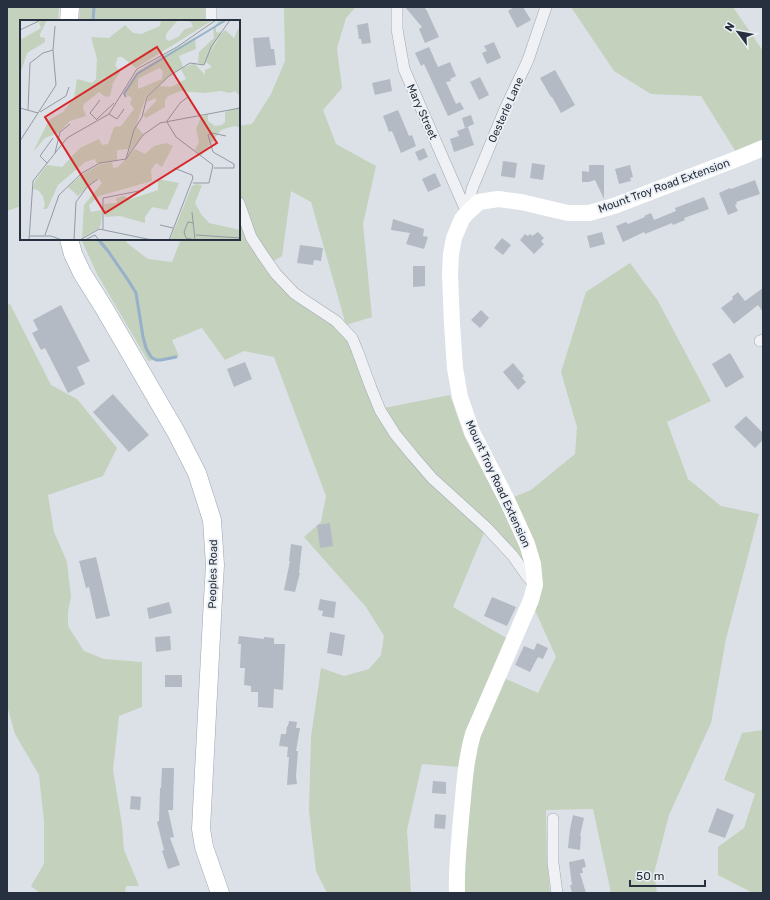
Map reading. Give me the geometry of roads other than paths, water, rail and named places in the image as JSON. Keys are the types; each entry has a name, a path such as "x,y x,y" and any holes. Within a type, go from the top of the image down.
{"main road":[{"path":"69,20 70,7"},
{"name":"Peoples Road","path":"69,240 73,254 82,272 176,432 197,473 212,520 215,565 201,829 204,847 220,893"}],"street":[{"path":"211,7 211,20"},
{"name":"Mary Street","path":"397,7 397,29 404,70 467,213"},
{"name":"Oesterle Lane","path":"467,213 472,189 505,109 528,60 546,7"},
{"name":"Mount Troy Road Extension","path":"457,893 459,851 469,748 473,734 528,606 535,585 527,544 507,500 472,432 460,397 455,368 450,274 451,254 454,238 458,228 467,213 479,202 498,198 568,213 589,213 614,206 763,148"},
{"path":"240,206 250,237 276,274 294,293 336,321 352,338 380,410 395,434 432,478 487,528 513,556 535,585"},
{"path":"553,819 553,863 557,893"}],"waterway":[{"path":"93,20 94,7"},
{"path":"99,240 136,293 143,337 146,348 151,357 156,360 176,357"}]}
